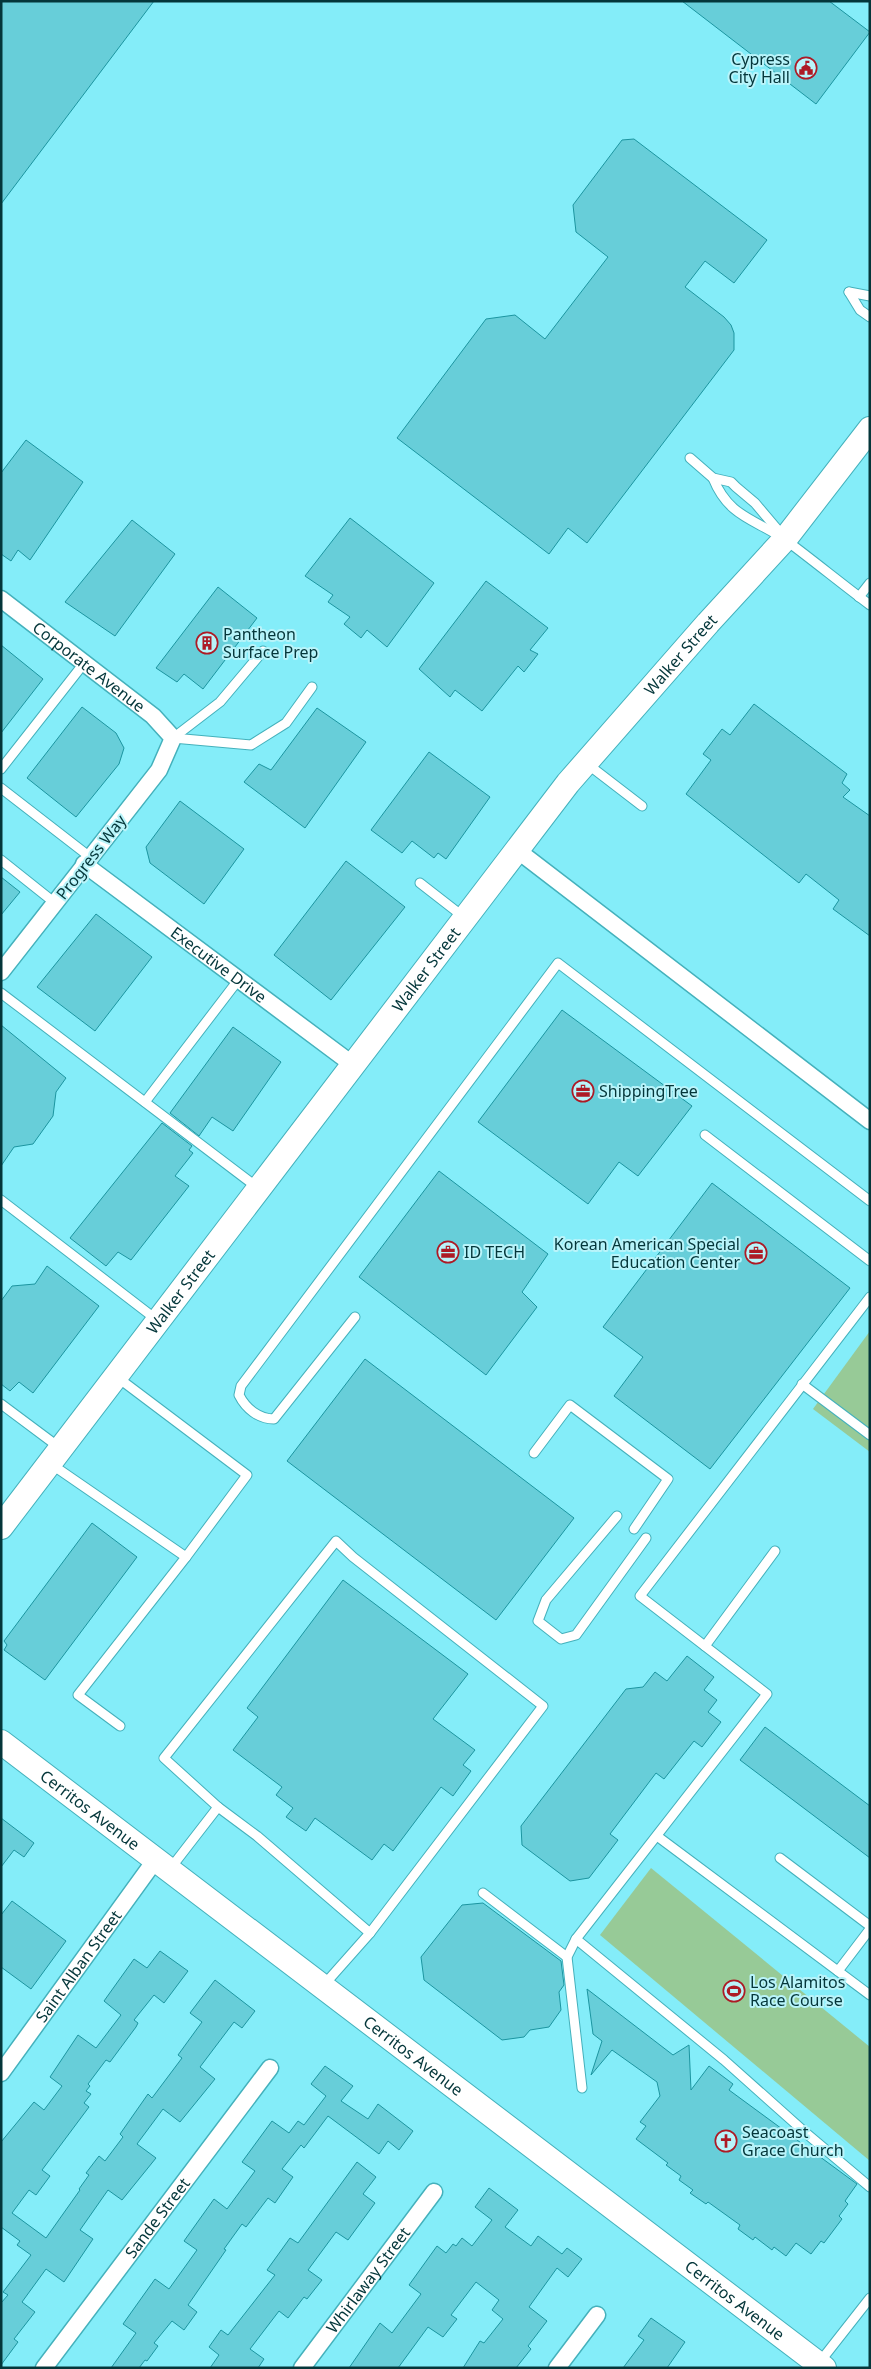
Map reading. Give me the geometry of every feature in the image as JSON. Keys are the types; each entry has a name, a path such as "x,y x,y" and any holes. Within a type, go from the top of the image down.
{"main road":[{"name":"Walker Street","path":"1,1527 352,1064 517,850 586,763 708,622 785,540 870,429"},
{"name":"Cerritos Avenue","path":"1,1742 819,2366"}],"street":[{"name":"Corporate Avenue","path":"1,599 153,716 173,738"},
{"name":"Progress Way","path":"1,972 159,770 173,738"},
{"path":"517,850 870,1121"},
{"name":"Executive Drive","path":"87,861 352,1064"},
{"name":"Saint Alban Street","path":"1,2073 162,1864"},
{"name":"Sande Street","path":"44,2368 270,2068"},
{"name":"Whirlaway Street","path":"302,2368 434,2192"},
{"path":"557,2368 597,2314"}],"lane":[{"path":"870,296 849,292 860,310 870,317"},
{"path":"690,458 713,478 719,494 743,517 785,540 870,605"},
{"path":"713,478 731,482 754,503 785,540"},
{"path":"859,597 870,583"},
{"path":"173,738 220,702 263,651"},
{"path":"1,769 85,662"},
{"path":"173,738 250,745 286,723 312,687"},
{"path":"586,763 642,806"},
{"path":"1,788 87,861"},
{"path":"1,860 56,903"},
{"path":"420,883 465,918"},
{"path":"355,1317 274,1419 264,1419 243,1402 239,1396 241,1386 558,963 870,1201"},
{"path":"145,1102 239,979"},
{"path":"1,993 258,1188"},
{"path":"705,1135 870,1261"},
{"path":"1,1200 158,1320"},
{"path":"582,2088 567,1957 576,1939 767,1694 640,1596 870,1297"},
{"path":"116,1376 247,1475 186,1557 78,1695 120,1726"},
{"path":"802,1384 870,1435"},
{"path":"1,1404 54,1455 186,1557"},
{"path":"534,1453 570,1405 668,1479 634,1529"},
{"path":"617,1516 546,1600 538,1621 561,1639 576,1635 646,1538"},
{"path":"322,1986 370,1933 543,1706 353,1557 336,1541 164,1758 218,1807 257,1836 370,1933"},
{"path":"705,1646 775,1551"},
{"path":"162,1864 218,1807"},
{"path":"656,1836 870,1995"},
{"path":"780,1858 870,1926"},
{"path":"483,1893 567,1957"},
{"path":"838,1971 870,1930"},
{"path":"576,1939 724,2060 807,2134 870,2186"},
{"path":"819,2366 870,2298"}],"green space":[{"path":"870,1331 870,1452 813,1409"},
{"name":"Los Alamitos Race Course","path":"651,1868 870,2047 870,2161 600,1935"}],"building":[{"path":"1,1 154,1 1,204"},
{"name":"Cypress City Hall","path":"682,1 829,1 870,32 816,104"},
{"path":"634,139 767,240 734,283 705,261 685,287 724,317 731,325 734,333 734,350 587,543 568,528 549,554 397,438 486,319 515,315 545,339 608,257 576,232 573,205 622,140"},
{"path":"26,440 83,482 30,560 18,550 11,561 1,554 1,473"},
{"path":"350,518 434,583 387,647 367,630 361,638 344,624 350,617 328,602 333,595 305,576"},
{"path":"132,520 175,554 115,636 65,602"},
{"path":"486,581 548,628 530,650 538,654 524,672 518,666 482,711 455,690 450,697 419,669"},
{"name":"Pantheon Surface Prep","path":"218,587 257,618 203,689 184,674 177,682 156,668"},
{"path":"1,645 43,679 1,733"},
{"path":"754,704 847,774 842,783 850,790 843,797 870,816 870,936 833,909 839,900 806,874 799,883 686,794 711,760 703,754 722,729 730,735"},
{"path":"82,707 116,733 124,748 119,764 76,817 27,778"},
{"path":"317,708 366,742 305,828 244,782 259,764 271,770"},
{"path":"429,752 490,797 446,859 438,853 434,858 412,841 402,853 371,830"},
{"path":"180,801 244,849 204,904 150,863 146,847"},
{"path":"346,861 405,907 331,1000 274,955"},
{"path":"1,877 20,892 1,915"},
{"path":"96,914 152,957 95,1031 37,987"},
{"path":"562,1010 692,1106 638,1176 619,1162 588,1204 478,1122"},
{"path":"1,1025 66,1078 56,1092 53,1116 33,1144 14,1147 1,1166"},
{"path":"233,1027 281,1062 233,1131 212,1117 199,1136 170,1113"},
{"path":"162,1123 192,1146 189,1150 193,1153 175,1176 189,1186 131,1260 118,1252 106,1266 70,1238"},
{"path":"439,1171 548,1254 522,1292 537,1307 486,1375 359,1277"},
{"path":"712,1183 850,1288 710,1469 614,1396 643,1357 603,1327"},
{"path":"47,1266 99,1306 33,1393 19,1382 10,1391 1,1384 1,1301 12,1286 35,1284"},
{"path":"365,1359 574,1518 496,1620 287,1461"},
{"path":"92,1523 137,1557 45,1680 4,1650 7,1645 4,1641"},
{"path":"343,1580 468,1674 433,1719 475,1750 463,1765 471,1771 453,1796 441,1787 393,1851 384,1844 372,1860 315,1818 306,1831 286,1817 293,1808 276,1795 282,1787 233,1750 258,1717 247,1708"},
{"path":"687,1656 714,1677 704,1690 717,1700 708,1712 721,1722 702,1747 694,1741 664,1779 656,1773 610,1834 618,1840 589,1878 570,1881 522,1845 521,1826 626,1689 643,1687 655,1672 667,1681"},
{"path":"765,1727 870,1806 870,1858 740,1760"},
{"path":"1,1818 34,1843 24,1857 14,1850 1,1867"},
{"path":"12,1901 66,1941 31,1989 1,1967 1,1915"},
{"path":"483,1903 561,1961 564,1985 559,1992 561,2010 549,2027 530,2030 524,2037 502,2040 424,1980 421,1957 462,1905"},
{"path":"160,1951 188,1971 164,2003 154,1995 134,2020 138,2023 136,2027 110,2062 106,2060 88,2084 90,2086 86,2091 91,2094 84,2103 89,2107 42,2170 50,2176 36,2195 29,2190 12,2213 46,2238 80,2190 89,2175 86,2173 99,2156 105,2161 123,2137 120,2134 148,2094 152,2098 182,2058 178,2055 202,2022 190,2013 215,1980 255,2011 242,2028 234,2022 200,2067 215,2079 180,2122 163,2109 137,2144 156,2158 122,2200 108,2190 80,2230 93,2239 64,2282 46,2269 22,2302 35,2312 14,2339 18,2342 1,2365 1,2303 8,2295 3,2292 31,2255 17,2245 20,2241 1,2227 1,2142 34,2102 44,2110 62,2086 50,2077 78,2035 96,2048 121,2015 104,2001 134,1959 147,1968"},
{"path":"587,1989 673,2055 689,2045 691,2090 709,2066 733,2084 729,2090 857,2184 845,2201 848,2204 839,2216 842,2219 824,2243 821,2241 811,2254 796,2243 786,2256 774,2247 772,2250 755,2237 753,2240 738,2229 740,2225 708,2202 706,2204 690,2193 693,2190 679,2180 681,2176 666,2165 668,2163 636,2139 646,2126 640,2122 660,2096 657,2082 612,2050 591,2075 602,2041 593,2034"},
{"path":"325,2066 353,2086 341,2101 368,2119 378,2104 413,2131 399,2150 388,2141 379,2154 328,2116 304,2148 301,2145 282,2169 293,2177 275,2203 268,2198 246,2227 242,2224 224,2249 226,2250 188,2305 197,2312 184,2330 172,2321 154,2343 158,2346 139,2368 111,2368 136,2333 123,2324 155,2279 169,2289 197,2250 184,2241 214,2199 227,2209 255,2171 242,2162 272,2121 289,2133 298,2121 304,2125 326,2096 311,2084"},
{"path":"357,2162 376,2177 363,2194 375,2203 348,2240 336,2232 308,2270 322,2280 307,2299 304,2297 288,2318 279,2311 250,2349 264,2359 258,2368 210,2368 219,2355 209,2347 221,2330 228,2335 275,2275 267,2270 290,2238 298,2243"},
{"path":"489,2188 518,2210 505,2227 531,2246 538,2236 562,2254 567,2248 582,2259 568,2277 557,2268 529,2307 547,2321 528,2346 531,2349 516,2368 463,2368 480,2341 484,2343 503,2319 492,2310 499,2300 476,2282 451,2315 457,2319 443,2337 428,2327 398,2368 349,2368 380,2323 392,2333 421,2294 409,2285 437,2246 446,2253 453,2244 456,2246 462,2238 472,2246 492,2220 475,2207"},
{"path":"651,2318 685,2342 667,2368 623,2368 644,2340 638,2336"}],"place":[{"name":"Cypress City Hall","path":"806,68"},
{"name":"Pantheon Surface Prep","path":"207,643"},
{"name":"ShippingTree","path":"583,1091"},
{"name":"ID TECH","path":"448,1252"},
{"name":"Korean American Special Education Center","path":"756,1253"},
{"name":"Los Alamitos Race Course","path":"734,1991"},
{"name":"Seacoast Grace Church","path":"726,2141"}]}
